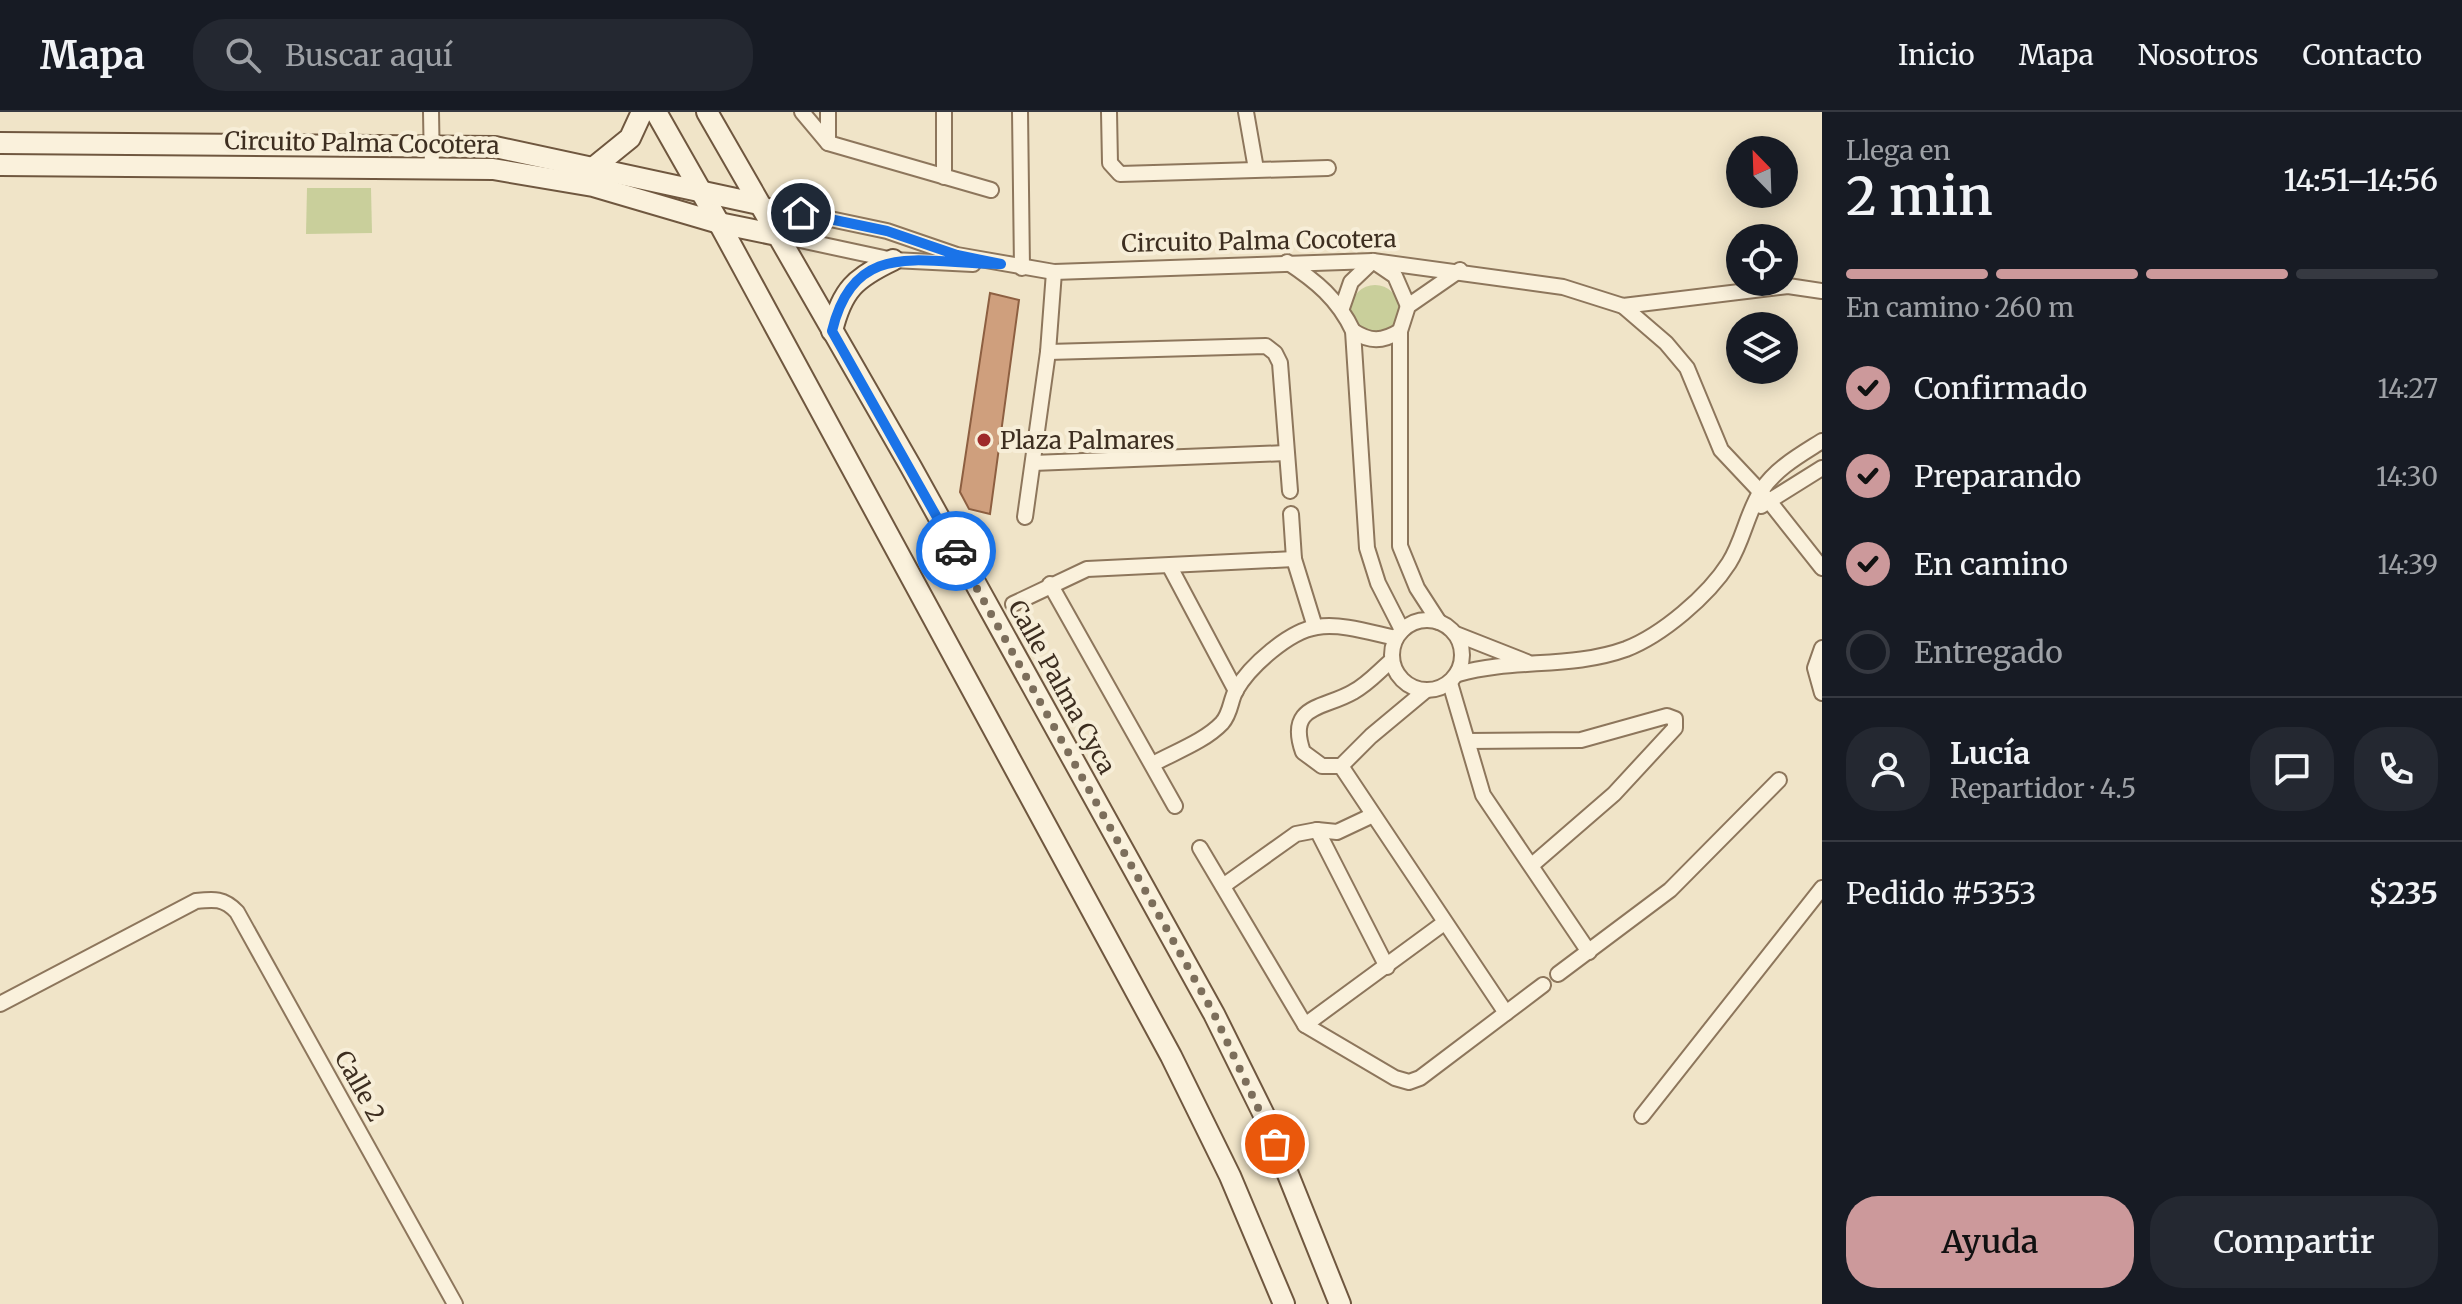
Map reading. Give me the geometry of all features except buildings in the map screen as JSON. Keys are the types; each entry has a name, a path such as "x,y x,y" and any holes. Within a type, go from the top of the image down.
{"street":[{"path":"431,112 432,169"},
{"path":"593,168 630,138 642,112"},
{"path":"656,112 703,193 1171,1056 1230,1176 1284,1304"},
{"name":"Calle Palma Cyca","path":"707,112 911,467 1214,1014 1265,1117 1340,1304"},
{"path":"802,112 828,143 991,190"},
{"path":"828,112 828,143"},
{"path":"944,112 944,177"},
{"path":"1020,112 1022,268"},
{"path":"1109,112 1110,163 1120,174 1328,168"},
{"path":"1246,112 1256,169"},
{"name":"Circuito Palma Cocotera","path":"0,143 432,143 495,147 887,231 957,255 1022,268 1054,272 1373,261 1460,270 1563,287 1623,306"},
{"name":"Circuito Palma Cocotera","path":"0,165 493,169 593,186 719,223 893,260 1001,264"},
{"path":"832,331 838,305 860,276 893,260"},
{"path":"1342,308 1351,282 1373,261 1395,276 1408,306"},
{"path":"1286,262 1318,283 1342,308 1353,331 1367,548 1395,644 1397,675 1409,686 1425,691"},
{"path":"1460,270 1408,306 1400,331 1400,546 1417,588 1439,622 1456,634 1535,665"},
{"path":"1025,517 1048,352 1054,272"},
{"path":"1623,306 1788,286 1822,291"},
{"path":"1623,306 1666,343 1687,368 1721,450 1822,568"},
{"path":"1353,331 1365,339 1379,341 1400,331"},
{"path":"1048,352 1266,346 1275,353 1280,363 1290,491"},
{"path":"1439,622 1426,620 1395,644 1357,690 1304,714 1298,726 1303,752 1322,766 1341,766 1425,691 1487,666 1585,661 1630,648 1690,609 1728,564 1754,510 1781,468 1822,441"},
{"path":"1033,463 1286,453"},
{"path":"1764,497 1822,468"},
{"path":"1291,514 1294,559 1315,627"},
{"path":"1013,604 1087,569 1294,559"},
{"path":"1170,567 1236,691"},
{"path":"1050,584 1175,806"},
{"path":"1153,764 1221,724 1229,714 1236,691 1261,658 1315,627 1352,629 1395,644"},
{"path":"1456,634 1462,647 1454,678 1483,795 1589,952"},
{"path":"1822,648 1815,668 1822,693"},
{"path":"1468,741 1581,740 1667,716 1675,719 1675,728 1614,794 1532,865"},
{"path":"1341,766 1371,816 1506,1013"},
{"path":"1558,974 1670,890 1779,780"},
{"path":"1223,886 1296,834 1317,830 1337,832 1371,816"},
{"path":"1317,830 1387,967"},
{"path":"1200,848 1305,1025 1409,1082 1420,1078 1543,985"},
{"path":"1642,1116 1822,888"},
{"name":"Calle 2","path":"0,1004 196,901 216,899 228,902 237,912 455,1304"},
{"path":"1305,1025 1444,923"}],"green space":[{"path":"419,149 417,157 0,159 0,151"},
{"path":"307,188 371,188 372,233 306,234"},
{"path":"1375,285 1392,292 1399,309 1392,326 1375,333 1358,326 1351,309 1358,292"}],"way so far":[{"path":"956,551 1214,1014 1243,1069 1275,1144"}],"place":[{"name":"Plaza Palmares","path":"984,440"}],"route":[{"path":"801,213 887,231 957,255 1001,264 955,265 893,260 860,276 838,305 832,331 956,551"}]}
